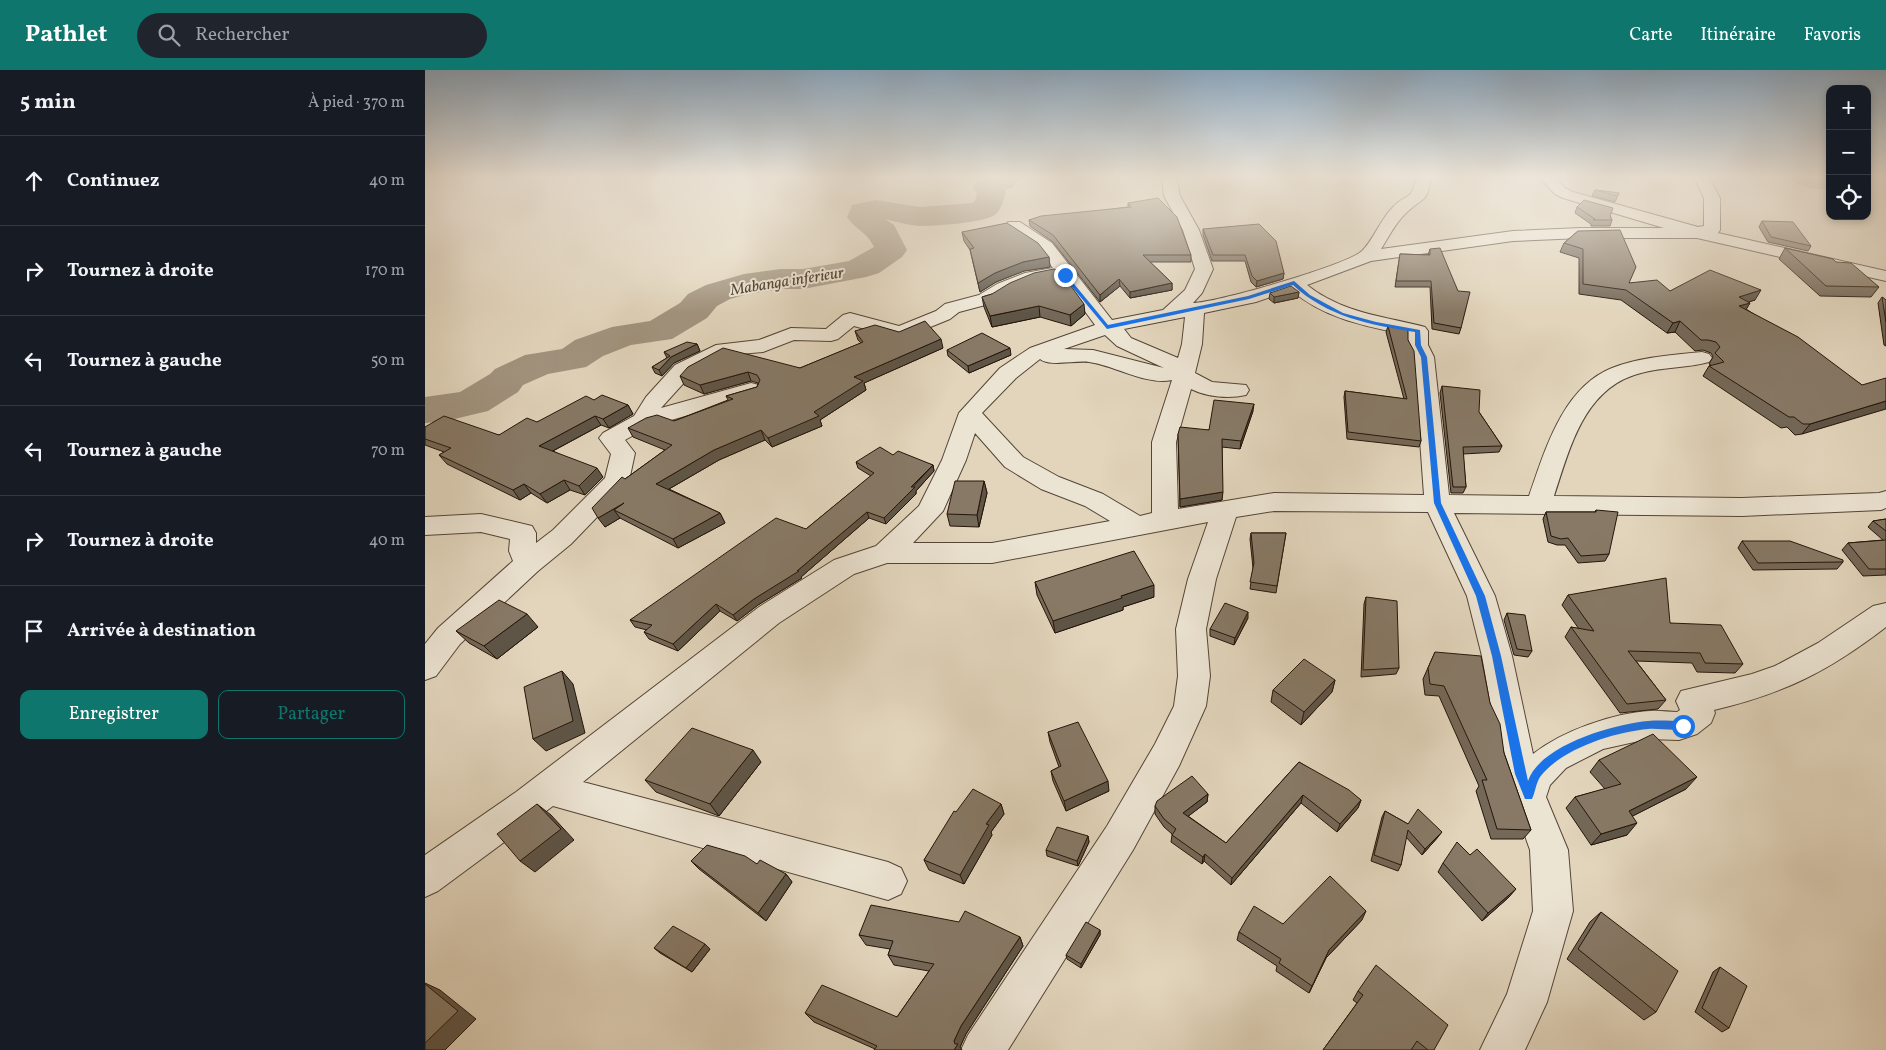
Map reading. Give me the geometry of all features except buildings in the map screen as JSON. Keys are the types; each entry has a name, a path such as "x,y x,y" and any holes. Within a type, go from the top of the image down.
{"street":[{"path":"1165,520 1163,442 1175,410 1192,344 1182,310 1193,293 1204,269 1186,222"},
{"path":"1367,256 1391,222"},
{"path":"1657,222 1695,233 1886,276"},
{"path":"886,553 930,511 954,460 970,413 1008,373 1037,352 1107,327 1182,310 1249,298 1367,256 1513,236 1581,233 1695,233 1712,230 1712,222"},
{"path":"1014,226 1046,247 1065,275 1107,327 1124,342 1170,362 1183,376 1207,388 1238,390"},
{"path":"642,421 655,402 683,370 723,349 763,346 791,334 831,335 850,319 901,333 943,315 952,308 986,299 1004,288 1031,277 1055,273 1065,275"},
{"path":"1294,283 1308,296 1341,314 1375,324 1418,331 1418,345 1424,357 1437,503 1481,596 1497,656 1520,774 1549,850 1553,912 1527,1002 1502,1050"},
{"path":"1021,363 1048,357 1077,354 1105,359 1153,375 1183,376"},
{"path":"1539,504 1561,438 1577,410 1597,386 1617,373 1654,363 1702,358"},
{"path":"425,667 449,636 528,564 561,537 617,481 623,453 611,438 642,421 751,390"},
{"path":"970,413 1014,462 1050,483 1094,500 1138,526"},
{"path":"425,878 549,789 769,615 844,567 886,553 992,553 1165,520 1274,502 1742,507 1881,501 1886,499"},
{"path":"983,1050 1120,838 1167,755 1190,706 1194,676 1191,629 1202,579 1225,510"},
{"path":"425,526 481,522 523,534 523,551 528,564"},
{"path":"1529,796 1535,776 1553,758 1575,746 1593,738 1623,729 1649,725 1683,726 1699,714 1693,701 1769,682 1791,673 1815,660 1883,614 1886,614"},
{"path":"549,789 888,880"}],"waterway":[{"name":"Mabanga inferieur","path":"425,410 473,402 504,383 509,377 539,363 572,359 589,348 625,335 659,331 694,310 699,306 697,304 700,301 718,292 744,284 781,279 803,279 867,266 891,250 883,232 869,222"}],"route":[{"path":"1065,275 1107,327 1249,298 1294,283 1308,296 1341,314 1375,324 1418,331 1420,335 1418,345 1424,357 1437,503 1481,596 1497,656 1520,774 1529,796 1535,776 1553,758 1575,746 1593,738 1623,729 1649,725 1683,726"}]}
